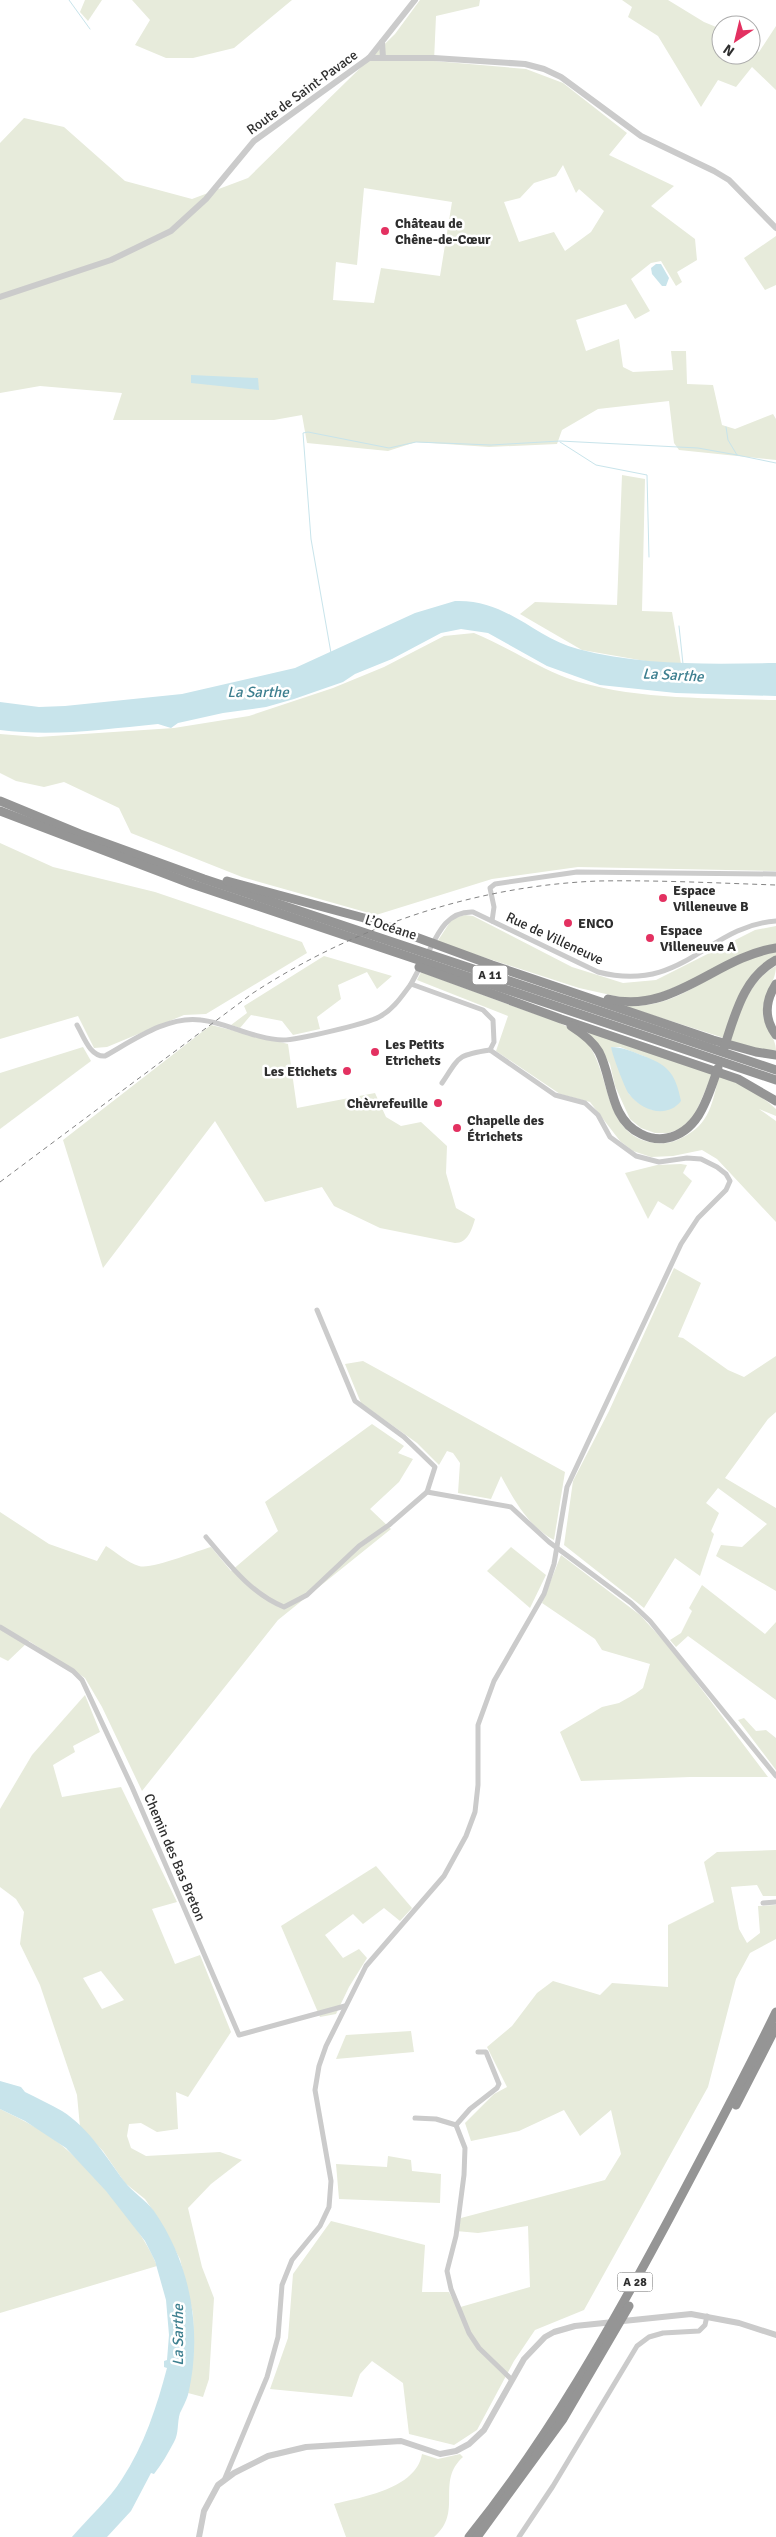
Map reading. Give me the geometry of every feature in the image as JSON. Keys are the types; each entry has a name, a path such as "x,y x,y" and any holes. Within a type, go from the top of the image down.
{"highway":[{"name":"L’Océane","path":"0,801 204,880 776,1070"},
{"name":"L’Océane","path":"0,811 167,876 776,1080"},
{"path":"204,880 216,878 364,918 543,982 736,1047 776,1055"},
{"path":"543,982 550,982 614,1000 642,1002 684,990 745,956 776,948"},
{"path":"400,954 410,963 561,1019 738,1079 776,1101"},
{"path":"561,1019 583,1034 598,1050 617,1108 627,1124 644,1136 664,1139 674,1137 691,1126 703,1109 747,987 758,973 776,960"},
{"path":"776,984 767,1004 770,1026 776,1035"},
{"name":"A 28","path":"469,2537 532,2454 577,2385 624,2303 776,2012"},
{"name":"A 28","path":"477,2537 542,2450 598,2363 776,2027"}],"street":[{"name":"Route de Saint-Pavace","path":"0,297 111,260 171,231 206,199 254,141 369,58 415,0"},
{"path":"382,42 383,58"},
{"path":"369,58 452,59 525,64 544,69 561,77 641,136 729,180 776,228"},
{"name":"Rue de Villeneuve","path":"492,921 494,907 490,888 495,884 577,872 776,874"},
{"name":"Rue de Villeneuve","path":"77,1026 93,1053 98,1056 105,1056 144,1034 171,1023 190,1020 201,1020 255,1035 283,1040 363,1023 380,1017 400,1000 447,920 464,912 473,912 598,972 628,977 654,974 672,969 736,932 755,925 776,921"},
{"path":"412,981 483,1010 493,1020 494,1042 490,1050"},
{"path":"199,2537 204,2511 211,2496 226,2478 267,2377 278,2337 282,2285 292,2260 320,2226 329,2207 331,2181 315,2090 319,2066 326,2046 366,1966 444,1876 466,1836 475,1812 478,1785 478,1726 494,1681 544,1594 557,1548 568,1487 586,1444 681,1244 698,1218 726,1190 730,1182 726,1174 701,1159 687,1158 659,1162 636,1156 610,1137 598,1115 586,1103 555,1095 490,1050 471,1053 457,1059 442,1083"},
{"path":"206,1537 242,1580 271,1602 284,1607 307,1595 359,1546 389,1525 427,1492 435,1467 404,1437 355,1401 316,1310"},
{"path":"427,1492 511,1507 557,1548 631,1603 650,1621 776,1776"},
{"name":"Chemin des Bas Breton","path":"0,1627 73,1671 82,1680 132,1786 239,2035 345,2006"},
{"path":"763,1903 776,1902"},
{"path":"456,2125 470,2109 497,2088 499,2084 486,2052 478,2052"},
{"path":"415,2118 436,2119 456,2125"},
{"path":"456,2125 465,2148 464,2175 456,2236 447,2271 451,2289 469,2332 479,2348 510,2379"},
{"path":"226,2478 268,2456 306,2447 401,2441 440,2454 456,2451 469,2444 482,2432 510,2379 529,2351 545,2337 575,2326 675,2314 707,2315 774,2333"},
{"path":"519,2537 553,2486 636,2346 649,2337 663,2333 698,2331 705,2325 707,2315"}],"green space":[{"path":"85,0 102,0 88,21 80,12"},
{"path":"132,0 292,0 234,48 193,58 166,58 135,45 150,20"},
{"path":"420,0 480,0 479,6 436,16 434,61 526,69 563,83 627,133 609,155 674,186 651,206 695,239 697,260 677,272 682,282 676,286 661,261 651,263 631,279 650,311 635,319 626,304 576,320 586,351 619,339 623,367 633,372 673,370 671,351 686,351 687,384 713,385 722,425 735,429 773,414 776,419 776,460 679,450 674,443 669,401 598,409 562,430 557,444 489,447 416,442 388,451 307,443 302,415 274,420 113,420 122,393 40,386 0,393 0,143 24,118 64,127 125,181 192,199 248,178 395,34","holes":["563,165 576,193 579,189 604,211 591,232 565,251 554,232 519,242 504,202 520,198 534,183 556,176","364,188 452,202 440,276 381,268 374,303 333,300 336,262 357,265"]},
{"path":"622,0 668,0 711,25 711,65 761,65 761,49 776,26 776,90 752,67 736,87 718,80 701,107 658,36 628,17 632,7"},
{"path":"776,236 776,285 765,290 744,258"},
{"path":"622,475 645,479 642,611 672,612 681,664 651,662 582,650 520,614 535,602 617,605"},
{"path":"474,633 555,673 591,685 643,694 698,698 776,700 776,871 578,867 492,879 376,915 242,877 131,833 119,808 64,782 44,787 16,781 0,773 0,734 38,737 174,728 249,716 333,688 384,667 444,636"},
{"path":"0,843 53,867 155,892 302,942 307,953 206,1014 184,1015 107,1047 94,1048 78,1016 0,1039"},
{"path":"465,915 473,916 572,967 623,983 656,980 755,930 776,926 776,946 648,998 624,998 579,988 437,942 452,919"},
{"path":"776,950 776,956 755,972 741,992 724,1038 621,1005 638,1006 668,1000 695,987 735,963"},
{"path":"324,956 392,976 377,989 367,972 338,985 341,999 317,1017 320,1029 293,1035 282,1021 251,1015 240,1028 231,1025 247,1013 244,1006"},
{"path":"776,966 774,977 765,998 763,1016 774,1040 776,1050 761,1050 730,1041 746,999 752,989 766,972"},
{"path":"421,972 552,1020 574,1030 590,1047 598,1062 614,1111 622,1124 633,1135 649,1142 672,1142 686,1136 702,1123 711,1107 719,1076 763,1098 776,1109 776,1116 759,1109 776,1121 776,1222 717,1159 702,1150 673,1156 651,1157 633,1151 620,1141 590,1102 560,1094 496,1051 508,1016 417,980"},
{"path":"211,1025 288,1044 297,1108 375,1093 386,1117 401,1126 421,1122 447,1146 446,1173 456,1208 475,1219 471,1231 466,1238 455,1243 380,1228 334,1206 322,1187 265,1202 215,1121 103,1268 63,1140"},
{"path":"588,1032 713,1073 694,1116 680,1129 668,1133 655,1133 641,1128 630,1119 615,1086 610,1064","holes":["611,1047 620,1047 646,1057 652,1110 636,1101 629,1094"]},
{"path":"83,1047 91,1061 0,1129 0,1073"},
{"path":"657,1165 687,1165 683,1173 692,1181 673,1210 658,1201 648,1219 625,1173"},
{"path":"674,1268 701,1283 678,1337 683,1338 728,1370 744,1377 776,1356 776,1412 768,1419 725,1478 776,1508 776,1591 716,1556 721,1545 742,1547 767,1524 718,1488 706,1503 719,1513 711,1531 714,1534 700,1576 675,1558 644,1608 564,1545 573,1481 609,1411"},
{"path":"363,1361 565,1472 554,1540 537,1528 523,1512 501,1476 491,1499 458,1493 460,1463 453,1453 447,1451 439,1465 417,1443 361,1403 345,1364"},
{"path":"372,1424 404,1446 398,1453 413,1459 399,1482 370,1509 391,1529 278,1620 142,1791 102,1707 85,1678 29,1641 8,1661 0,1657 0,1512 49,1544 97,1561 106,1546 139,1566 163,1563 211,1547 231,1571 278,1531 265,1502"},
{"path":"511,1547 546,1575 530,1608 487,1571"},
{"path":"561,1555 640,1615 672,1650 768,1777 690,1777 581,1781 560,1732 602,1707 619,1703 643,1688 650,1664 602,1650 595,1639 542,1603"},
{"path":"702,1585 765,1634 776,1622 776,1700 688,1636 676,1647 670,1640 681,1633 692,1611 689,1608"},
{"path":"85,1695 100,1732 73,1746 75,1752 53,1765 62,1797 121,1787 177,1902 152,1909 175,1964 200,1955 231,2032 188,2097 176,2092 178,2129 157,2132 141,2123 129,2124 127,2136 131,2148 146,2156 220,2152 242,2160 211,2184 188,2208 202,2267 214,2298 209,2379 203,2397 188,2393 194,2351 193,2314 180,2259 145,2199 125,2183 103,2151 80,2127 77,2095 40,1985 20,1944 24,1912 16,1899 0,1887 0,1809 32,1755","holes":["101,1971 124,2000 102,2009 83,1978"]},
{"path":"744,1718 756,1731 766,1730 776,1738 776,1770 738,1720"},
{"path":"776,1850 776,1896 763,1896 757,1885 731,1887 739,1929 747,1943 760,1933 758,1906 776,1905 776,1939 750,1953 736,1979 708,2087 584,2310 535,2330 514,2361 477,2430 454,2445 409,2434 403,2383 372,2361 360,2374 352,2397 270,2389 288,2338 293,2274 331,2221 425,2245 422,2292 449,2292 457,2308 530,2287 528,2226 478,2233 456,2231 461,2218 605,2180 621,2154 611,2110 580,2136 564,2110 519,2131 471,2141 465,2123 494,2094 507,2087 487,2047 512,2026 537,1993 553,1981 600,1995 612,1983 668,1987 668,1925 714,1902 704,1862 717,1852"},
{"path":"376,1866 412,1908 400,1921 384,1908 363,1924 353,1914 325,1935 343,1958 359,1949 367,1958 349,1987 336,2014 320,2017 281,1926"},
{"path":"411,2031 414,2052 336,2059 346,2035"},
{"path":"0,2109 26,2122 59,2143 90,2172 118,2204 142,2237 157,2266 0,2313"},
{"path":"388,2156 411,2160 412,2171 441,2174 440,2203 339,2199 336,2164 387,2167"},
{"path":"422,2454 438,2459 460,2454 463,2457 455,2467 451,2477 447,2517 443,2527 434,2537 346,2537 334,2504 386,2490 399,2483 410,2476 418,2466"}],"water":[{"path":"656,264 661,264 669,278 666,286 662,286 652,274 651,268"},
{"path":"191,375 258,378 259,390 191,383"},
{"name":"La Sarthe","path":"455,601 474,602 490,606 506,612 562,644 602,655 677,663 776,663 776,696 676,693 600,685 547,666 488,633 461,629 441,633 392,659 355,674 343,682 294,699 266,707 223,713 178,723 171,728 158,724 40,733 0,730 0,702 39,707 65,706 182,694 295,668 415,613"},
{"path":"611,1047 630,1051 664,1066 673,1076 681,1101 669,1110 655,1111 634,1100 627,1091"},
{"name":"La Sarthe","path":"0,2081 21,2087 25,2092 62,2111 89,2134 128,2185 154,2211 167,2232 177,2253 191,2299 194,2323 192,2371 188,2395 179,2417 176,2439 157,2470 154,2474 151,2473 131,2511 107,2537 72,2537 117,2487 137,2453 149,2425 167,2368 164,2367 164,2361 167,2360 169,2335 166,2300 155,2261 145,2241 106,2191 66,2148 25,2121 0,2109"}],"waterway":[{"path":"69,0 90,29"},
{"path":"726,427 728,440 737,455 776,463"},
{"path":"331,653 311,539 303,433 308,432 389,448 416,442 491,445 560,441 698,448 737,455"},
{"path":"560,442 596,465 647,475 649,557"},
{"path":"679,626 683,664"}],"railway":[{"path":"0,1182 253,993 292,969 375,929 462,901 552,884 620,881 776,885"}],"place":[{"name":"Château de Chêne-de-Cœur","path":"385,231"},
{"name":"Espace Villeneuve B","path":"663,898"},
{"name":"ENCO","path":"568,923"},
{"name":"Espace Villeneuve A","path":"650,938"},
{"name":"Les Petits Etrichets","path":"375,1052"},
{"name":"Les Etichets","path":"347,1071"},
{"name":"Chèvrefeuille","path":"438,1103"},
{"name":"Chapelle des Étrichets","path":"457,1128"}]}
